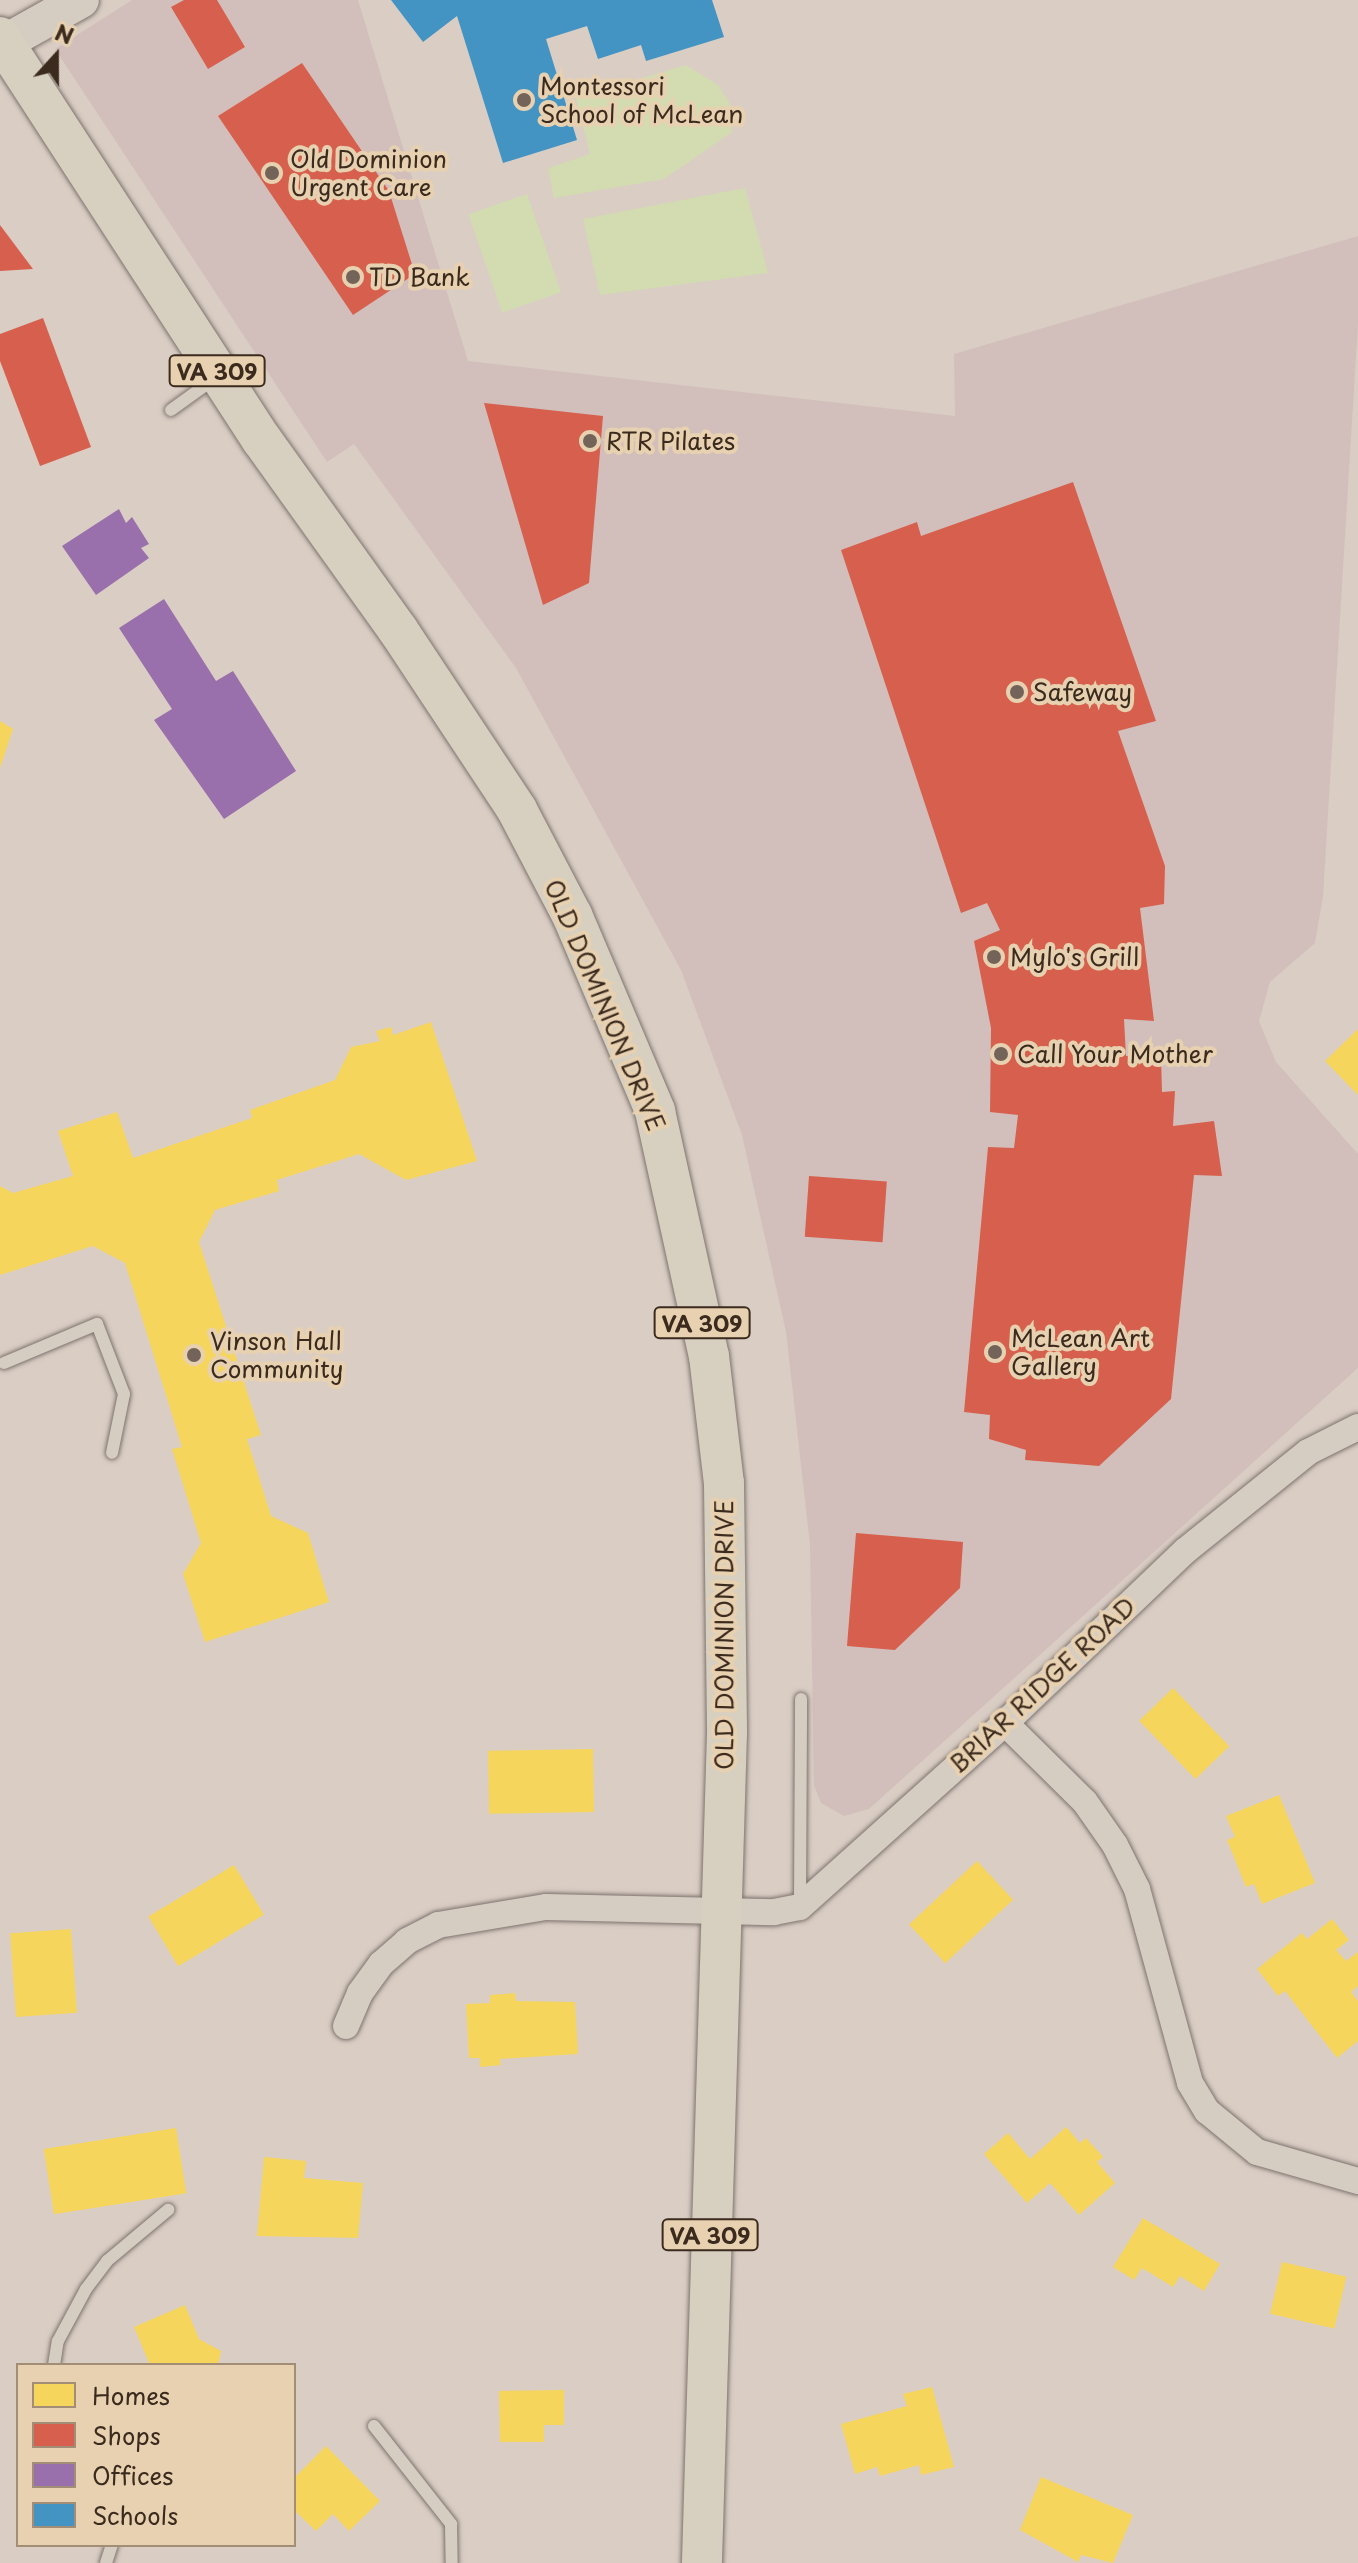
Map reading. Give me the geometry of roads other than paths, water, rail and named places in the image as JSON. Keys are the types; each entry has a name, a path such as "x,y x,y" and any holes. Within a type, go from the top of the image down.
{"main road":[{"path":"2,40 81,0"},
{"name":"OLD DOMINION DRIVE","path":"2,40 220,375 517,810 572,915 655,1111 709,1356 724,1483 728,1721 719,1908 702,2563"}],"street":[{"name":"BRIAR RIDGE ROAD","path":"800,1907 1005,1723 1185,1551 1308,1452 1354,1424"},
{"path":"1005,1723 1085,1802 1115,1845 1150,1930 1190,2083 1207,2111 1257,2152 1358,2181"},
{"path":"346,2026 360,1993 381,1964 438,1925 546,1907 719,1908 774,1912 800,1907"}],"lane":[{"path":"171,410 220,375"},
{"path":"4,1363 97,1324 124,1394 112,1453"},
{"path":"800,1907 801,1699"},
{"path":"54,2363 58,2341 86,2289 107,2261 168,2210"},
{"path":"374,2426 451,2524 452,2563"}],"place":[{"name":"Montessori School of McLean","path":"524,100"},
{"name":"Old Dominion Urgent Care","path":"272,173"},
{"name":"TD Bank","path":"353,277"},
{"name":"RTR Pilates","path":"590,441"},
{"name":"Safeway","path":"1017,692"},
{"name":"Mylo's Grill","path":"994,957"},
{"name":"Call Your Mother","path":"1001,1054"},
{"name":"McLean Art Gallery","path":"995,1352"},
{"name":"Vinson Hall Community","path":"194,1355"}]}
